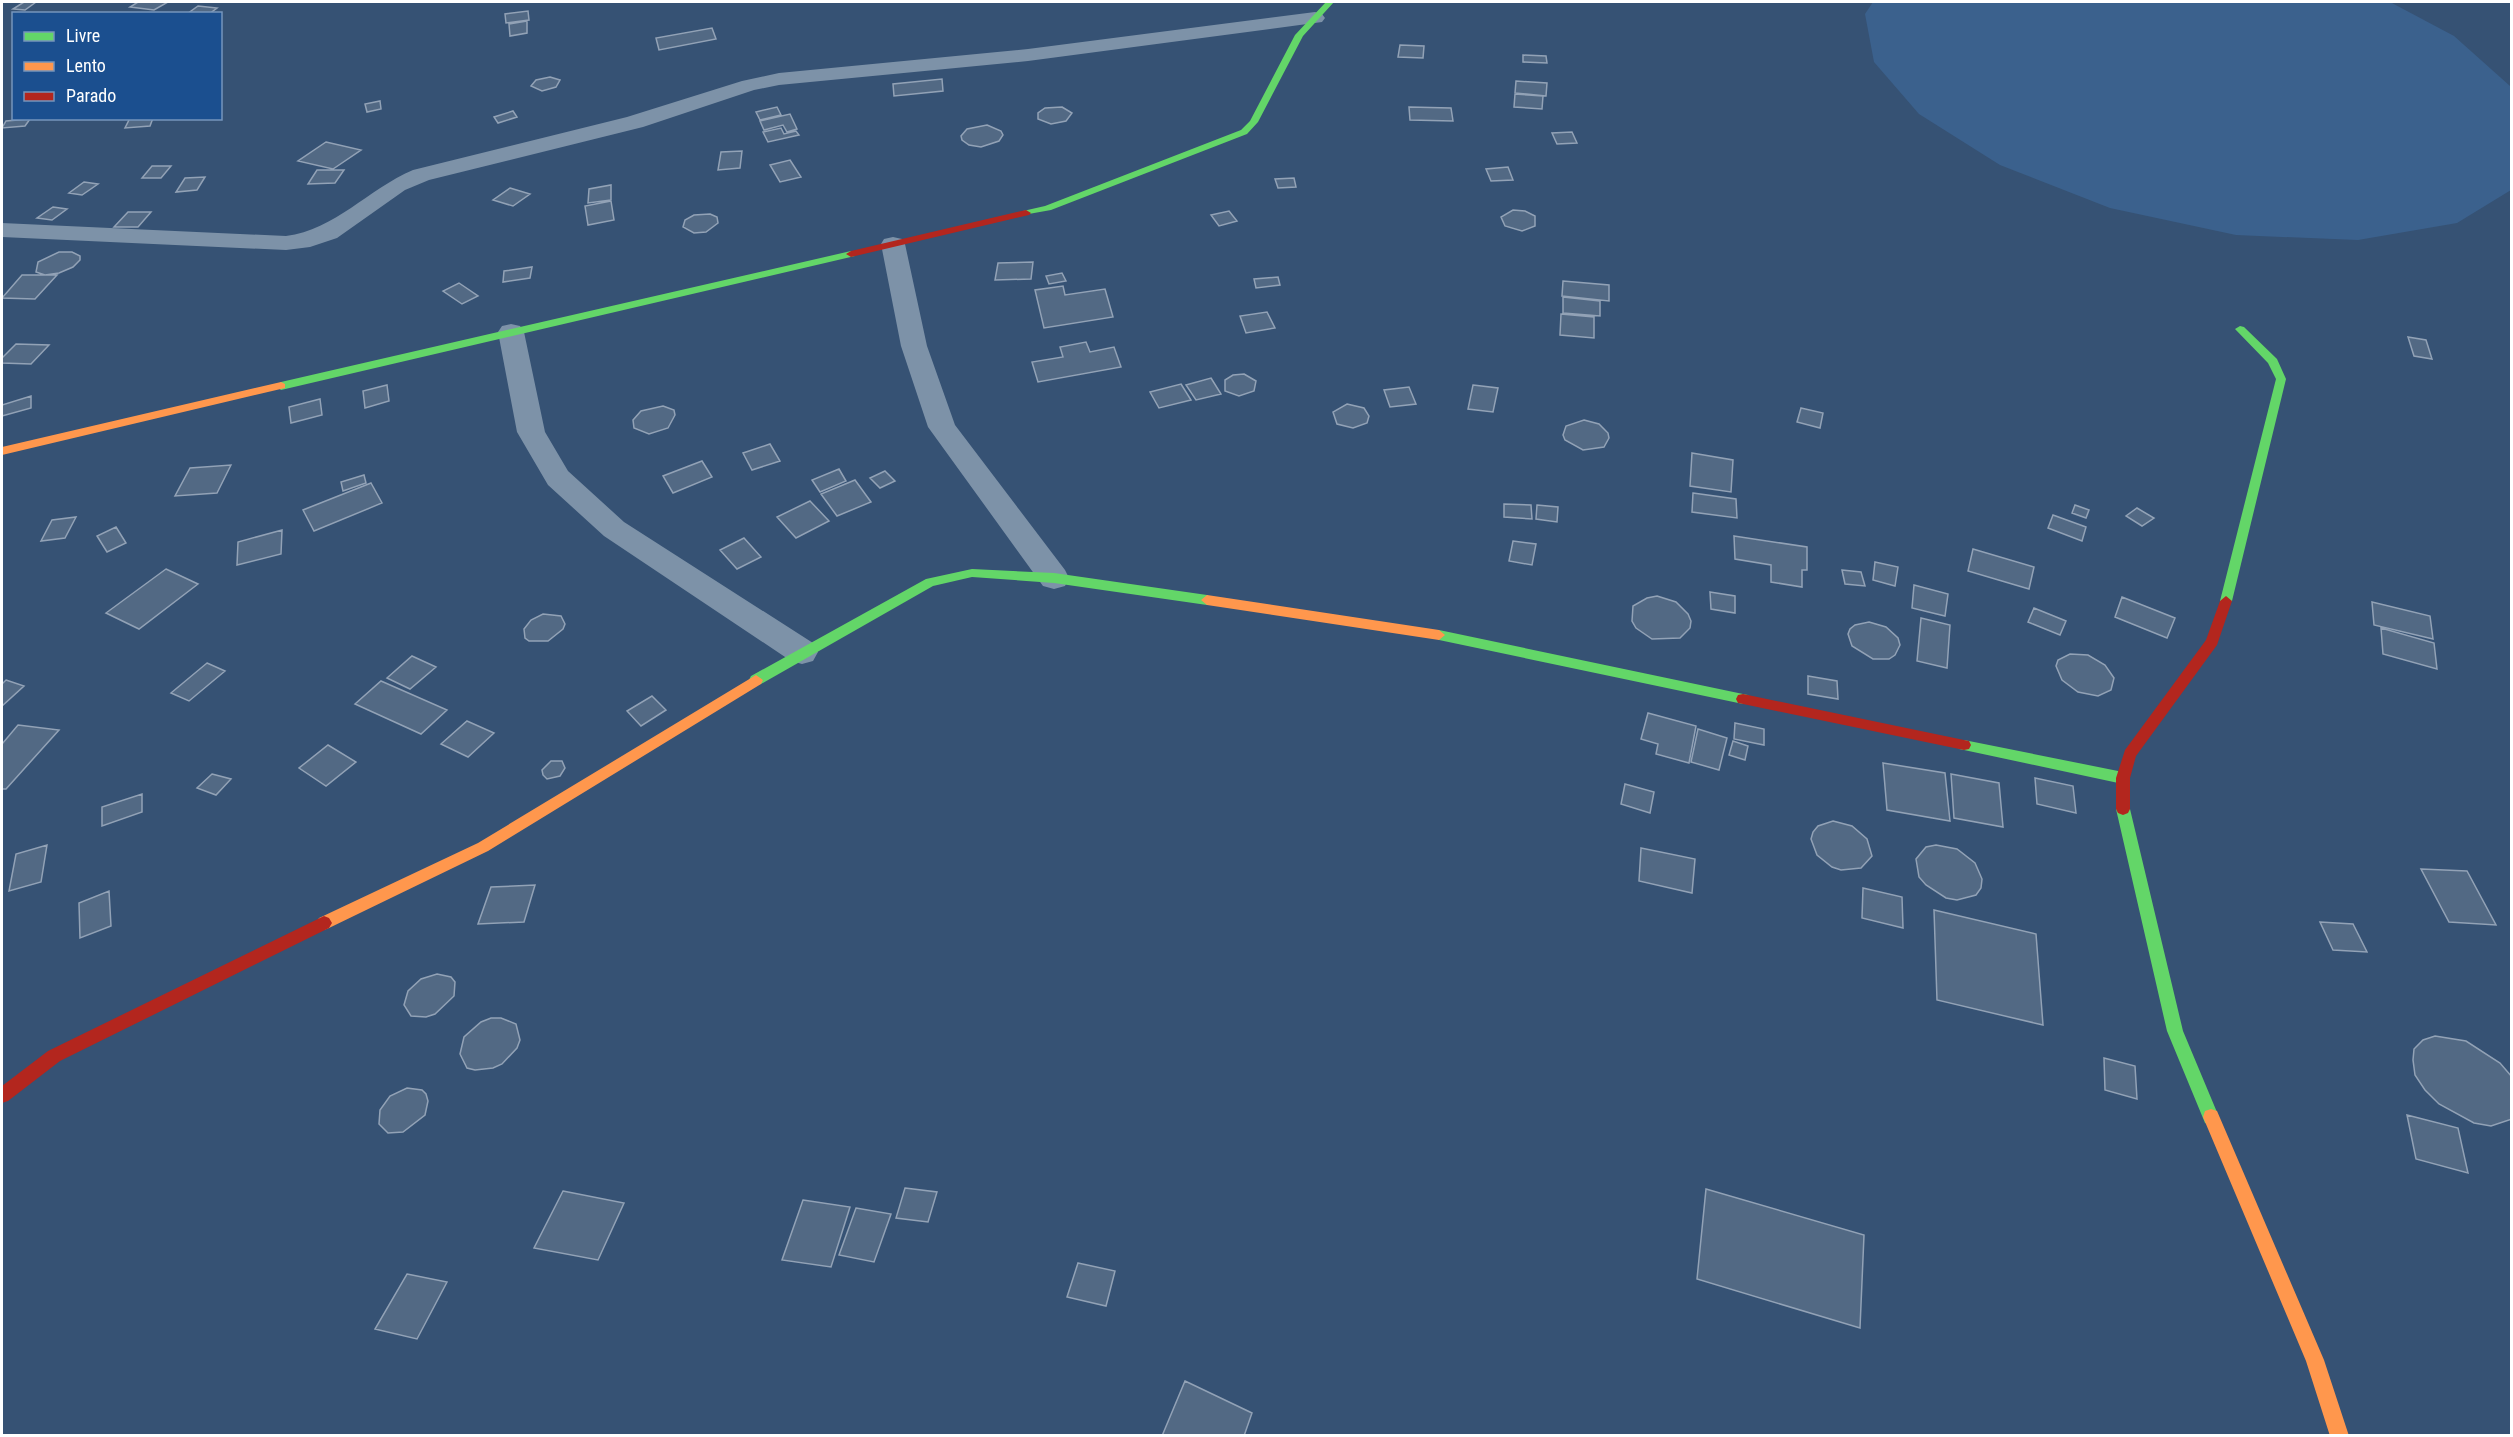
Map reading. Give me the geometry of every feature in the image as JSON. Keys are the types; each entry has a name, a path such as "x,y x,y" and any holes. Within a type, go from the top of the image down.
{"street":[{"path":"2,451 1048,208 1244,132 1254,122 1299,35 1330,2"},
{"path":"2,230 286,243 310,240 328,233 397,185 421,174 635,122 749,85 779,79 1028,55 1315,18"},
{"path":"893,244 914,346 942,427 1054,578"},
{"path":"2240,329 2273,361 2281,379 2229,591 2212,642 2130,754 2123,778 2123,812 2175,1031 2315,1360 2340,1436"},
{"path":"511,332 531,432 558,478 614,529 802,652"},
{"path":"2,1095 54,1056 139,1012 483,847 802,652 930,582 972,573 1054,578 1413,630 2123,778"}],"water":[{"path":"1873,2 2390,2 2454,36 2510,86 2511,190 2457,223 2358,240 2236,235 2110,208 2000,165 1919,114 1874,62 1865,14"}],"building":[{"path":"24,2 36,2 25,10 13,9"},
{"path":"138,2 168,2 154,10 130,7"},
{"path":"198,6 217,8 212,12 190,12"},
{"path":"528,11 529,20 506,23 505,14"},
{"path":"527,21 527,33 510,36 509,24"},
{"path":"712,28 716,39 659,50 656,38"},
{"path":"1400,45 1424,46 1423,58 1398,57"},
{"path":"1523,55 1546,56 1547,63 1523,62"},
{"path":"550,77 560,80 556,87 542,91 531,86 536,80"},
{"path":"942,79 943,91 894,96 893,84"},
{"path":"1516,81 1547,83 1546,96 1515,93"},
{"path":"1515,94 1543,96 1542,109 1514,107"},
{"path":"380,101 381,109 367,112 365,104"},
{"path":"777,107 781,115 760,120 756,112"},
{"path":"1062,107 1072,113 1066,121 1051,124 1038,119 1038,113 1045,108"},
{"path":"1409,107 1451,108 1453,121 1410,120"},
{"path":"513,111 517,117 498,123 494,117"},
{"path":"790,114 797,129 787,132 783,125 764,130 760,121"},
{"path":"29,120 25,126 2,128 6,121"},
{"path":"129,120 152,120 150,126 125,128"},
{"path":"987,125 1001,131 1003,135 999,141 981,147 969,145 962,140 961,136 967,129"},
{"path":"781,128 784,134 796,131 799,135 768,142 763,132"},
{"path":"1572,132 1577,143 1557,144 1552,133"},
{"path":"326,142 361,150 333,169 298,161"},
{"path":"742,151 740,168 718,170 721,152"},
{"path":"790,160 801,177 780,182 770,165"},
{"path":"152,166 171,166 161,178 142,178"},
{"path":"1508,167 1513,180 1491,181 1486,169"},
{"path":"317,170 344,170 335,183 308,184"},
{"path":"205,177 197,190 176,192 185,178"},
{"path":"1294,178 1296,187 1278,188 1275,179"},
{"path":"84,182 98,184 82,195 69,193"},
{"path":"611,185 611,200 588,203 589,189"},
{"path":"510,188 530,194 513,206 493,200"},
{"path":"611,201 614,220 588,225 585,206"},
{"path":"53,207 67,209 52,220 37,218"},
{"path":"1513,210 1525,211 1535,216 1535,226 1522,231 1505,226 1501,217"},
{"path":"1229,211 1237,221 1219,226 1211,215"},
{"path":"128,212 151,212 138,227 114,227"},
{"path":"710,214 717,217 718,223 706,232 694,233 683,227 685,220 694,215"},
{"path":"59,252 72,252 80,256 80,260 73,267 59,273 45,275 36,272 38,262"},
{"path":"1033,262 1031,279 995,280 998,263"},
{"path":"532,267 530,278 503,282 504,271"},
{"path":"1062,273 1066,281 1049,284 1046,276"},
{"path":"22,275 57,275 35,299 2,298"},
{"path":"1278,277 1280,285 1256,288 1254,279"},
{"path":"1563,281 1609,285 1609,301 1562,296"},
{"path":"459,283 478,296 462,304 443,291"},
{"path":"1063,286 1065,295 1105,289 1113,317 1044,328 1035,290"},
{"path":"1563,297 1600,301 1600,316 1563,313"},
{"path":"1267,312 1275,328 1246,333 1240,316"},
{"path":"1561,314 1594,317 1594,338 1560,335"},
{"path":"2408,337 2426,340 2432,359 2414,356"},
{"path":"1086,342 1090,352 1114,347 1121,367 1038,382 1032,362 1063,357 1060,347"},
{"path":"16,344 49,345 31,364 2,363 2,358"},
{"path":"1244,374 1256,381 1254,391 1239,396 1225,391 1225,380 1233,375"},
{"path":"1211,378 1221,394 1196,400 1186,385"},
{"path":"1181,384 1191,400 1159,408 1150,392"},
{"path":"387,385 389,401 365,408 363,391"},
{"path":"1473,385 1498,388 1493,412 1468,409"},
{"path":"1409,387 1416,404 1390,407 1384,390"},
{"path":"31,396 31,408 2,416 2,405"},
{"path":"320,399 322,415 291,423 289,407"},
{"path":"1347,404 1364,408 1369,416 1367,423 1353,428 1337,424 1333,412"},
{"path":"663,406 674,410 675,415 668,428 649,434 634,428 633,420 641,411"},
{"path":"1801,408 1823,413 1820,428 1797,422"},
{"path":"1584,420 1599,424 1608,433 1609,438 1604,447 1583,450 1565,440 1563,435 1566,426"},
{"path":"770,444 780,461 752,470 743,453"},
{"path":"1692,453 1733,460 1731,492 1690,486"},
{"path":"702,461 712,477 673,493 663,476"},
{"path":"231,465 217,493 175,496 190,468"},
{"path":"839,469 846,481 820,492 812,480"},
{"path":"885,471 895,481 880,488 870,478"},
{"path":"364,475 366,483 343,491 341,482"},
{"path":"855,480 871,502 837,516 821,494"},
{"path":"371,483 382,503 314,531 303,510"},
{"path":"1693,493 1736,499 1737,518 1692,512"},
{"path":"810,501 829,521 796,538 777,517"},
{"path":"1504,504 1531,505 1532,519 1504,517"},
{"path":"1537,505 1558,507 1557,522 1536,519"},
{"path":"2075,505 2089,510 2086,518 2072,513"},
{"path":"2137,508 2154,518 2142,526 2126,516"},
{"path":"2053,515 2086,527 2082,541 2048,528"},
{"path":"76,517 65,538 41,541 52,520"},
{"path":"116,527 126,543 107,552 97,536"},
{"path":"282,530 281,554 237,565 238,542"},
{"path":"1734,536 1807,547 1807,570 1802,570 1802,587 1771,582 1771,565 1735,559"},
{"path":"744,538 761,557 737,569 720,550"},
{"path":"1513,541 1536,544 1532,565 1509,561"},
{"path":"1973,549 2034,567 2029,589 1968,571"},
{"path":"1875,562 1898,567 1895,586 1873,580"},
{"path":"166,569 198,584 139,629 106,613"},
{"path":"1842,570 1861,572 1865,586 1845,584"},
{"path":"1914,585 1948,594 1945,616 1912,608"},
{"path":"1710,592 1735,596 1735,613 1711,609"},
{"path":"1657,596 1676,602 1688,614 1691,621 1690,628 1680,638 1652,639 1636,628 1632,621 1633,606 1647,598"},
{"path":"2122,597 2175,618 2167,638 2115,617"},
{"path":"2372,602 2430,616 2433,639 2374,625"},
{"path":"2034,608 2066,621 2060,635 2028,622"},
{"path":"543,614 561,616 565,624 563,629 548,641 529,641 525,638 524,629 531,620"},
{"path":"1921,618 1950,625 1947,668 1917,661"},
{"path":"1869,622 1886,627 1898,638 1900,645 1895,655 1889,659 1873,659 1852,646 1848,634 1850,629 1855,625"},
{"path":"2381,628 2434,643 2437,669 2383,654"},
{"path":"2070,654 2088,655 2105,665 2114,678 2111,690 2098,696 2078,692 2062,680 2056,666 2058,660"},
{"path":"412,656 436,667 410,689 387,678"},
{"path":"207,663 225,671 189,701 171,693"},
{"path":"1808,676 1837,681 1838,699 1808,694"},
{"path":"6,680 24,686 2,706 2,684"},
{"path":"381,681 447,710 421,734 355,704"},
{"path":"652,696 666,710 641,726 627,711"},
{"path":"1648,713 1696,726 1689,763 1656,754 1658,744 1641,739"},
{"path":"467,721 494,733 468,757 441,744"},
{"path":"1735,723 1764,729 1764,745 1734,739"},
{"path":"18,725 59,730 6,789 2,789 2,744"},
{"path":"1698,729 1727,738 1719,770 1691,762"},
{"path":"1733,741 1748,746 1745,760 1729,755"},
{"path":"328,745 356,762 326,786 299,768"},
{"path":"551,761 562,761 565,768 560,776 547,779 542,770"},
{"path":"1883,763 1945,773 1950,821 1887,810"},
{"path":"212,774 231,779 216,795 197,788"},
{"path":"1951,774 1999,783 2003,827 1954,818"},
{"path":"2035,778 2073,786 2076,813 2037,804"},
{"path":"1625,784 1654,792 1650,813 1621,804"},
{"path":"142,794 142,812 102,826 102,807"},
{"path":"1833,821 1852,826 1867,839 1872,856 1861,868 1841,870 1832,867 1817,855 1811,839 1813,832 1818,826"},
{"path":"47,845 41,882 9,891 16,854"},
{"path":"1936,845 1957,849 1975,863 1982,879 1981,888 1976,895 1957,900 1946,898 1926,885 1919,877 1916,859 1926,847"},
{"path":"1641,848 1695,859 1692,893 1639,881"},
{"path":"2421,869 2467,871 2496,925 2449,922"},
{"path":"535,885 524,922 478,924 491,887"},
{"path":"1863,888 1902,897 1903,928 1862,918"},
{"path":"109,891 111,926 80,938 79,903"},
{"path":"1934,910 2036,934 2043,1025 1937,1000"},
{"path":"2320,922 2353,924 2367,952 2333,950"},
{"path":"437,974 451,977 455,982 454,996 435,1014 426,1017 411,1016 404,1005 408,991 421,979"},
{"path":"491,1018 501,1018 516,1024 520,1040 517,1048 502,1064 493,1068 475,1070 467,1068 460,1054 464,1037 481,1022"},
{"path":"2435,1036 2466,1041 2500,1063 2512,1077 2512,1119 2491,1126 2474,1123 2439,1104 2425,1090 2415,1075 2414,1049 2423,1040"},
{"path":"2104,1058 2135,1066 2137,1099 2105,1090"},
{"path":"407,1088 422,1090 426,1094 428,1101 425,1115 403,1132 388,1133 379,1124 380,1110 390,1096"},
{"path":"2407,1115 2458,1128 2468,1173 2416,1159"},
{"path":"905,1188 937,1192 928,1222 896,1218"},
{"path":"1706,1189 1864,1235 1860,1328 1697,1279"},
{"path":"563,1191 624,1203 598,1260 534,1248"},
{"path":"803,1200 850,1207 831,1267 782,1260"},
{"path":"856,1208 891,1214 874,1262 839,1255"},
{"path":"1078,1263 1115,1271 1106,1306 1067,1297"},
{"path":"407,1274 447,1282 417,1339 375,1329"},
{"path":"1185,1381 1252,1413 1244,1436 1162,1436"}],"traffic: fast":[{"path":"1026,213 1048,208 1244,132 1254,122 1299,35 1330,2"},
{"path":"281,386 851,254"},
{"path":"2226,601 2281,379 2273,361 2240,329"},
{"path":"756,680 930,582 972,573 1054,578 1207,600"},
{"path":"1439,635 1743,699"},
{"path":"1964,745 2123,778"},
{"path":"2123,809 2175,1031 2211,1117"}],"traffic: slow":[{"path":"2,451 281,386"},
{"path":"1207,600 1439,635"},
{"path":"324,923 483,847 756,680"},
{"path":"2211,1117 2315,1360 2340,1436"}],"traffic: jam":[{"path":"851,254 1026,213"},
{"path":"2123,809 2123,778 2130,754 2212,642 2226,601"},
{"path":"1743,699 1964,745"},
{"path":"2,1095 54,1056 324,923"}]}
